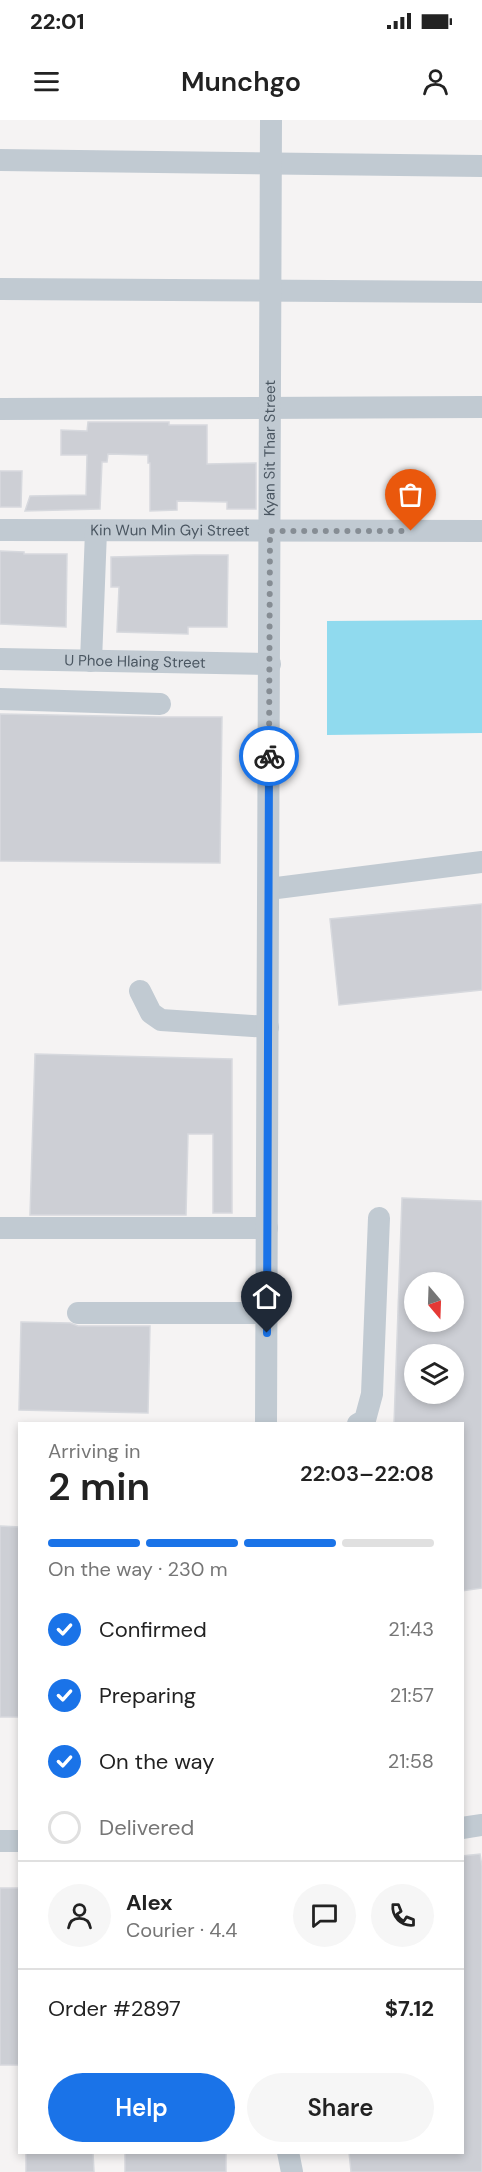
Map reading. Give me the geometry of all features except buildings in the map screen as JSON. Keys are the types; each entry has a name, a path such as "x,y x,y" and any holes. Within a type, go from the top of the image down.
{"street":[{"name":"Kyan Sit Thar Street","path":"266,1422 271,120"},
{"path":"0,160 482,166"},
{"path":"0,289 482,292"},
{"path":"0,409 482,407"},
{"name":"Kin Wun Min Gyi Street","path":"0,530 482,531"},
{"path":"91,661 96,531"},
{"name":"U Phoe Hlaing Street","path":"0,659 270,664"},
{"path":"0,699 160,705"},
{"path":"269,889 482,862"},
{"path":"140,991 151,1013 161,1020 268,1027"},
{"path":"361,1422 364,1420 372,1394 379,1218"},
{"path":"0,1228 267,1228"},
{"path":"78,1313 267,1313"},
{"path":"464,1827 482,1825"},
{"path":"0,1841 18,1841"},
{"path":"288,2154 292,2172"}],"water":[{"path":"482,620 482,733 327,735 327,621"}],"way so far":[{"path":"269,756 270,531 411,531"}],"route":[{"path":"267,1333 269,756"}]}
